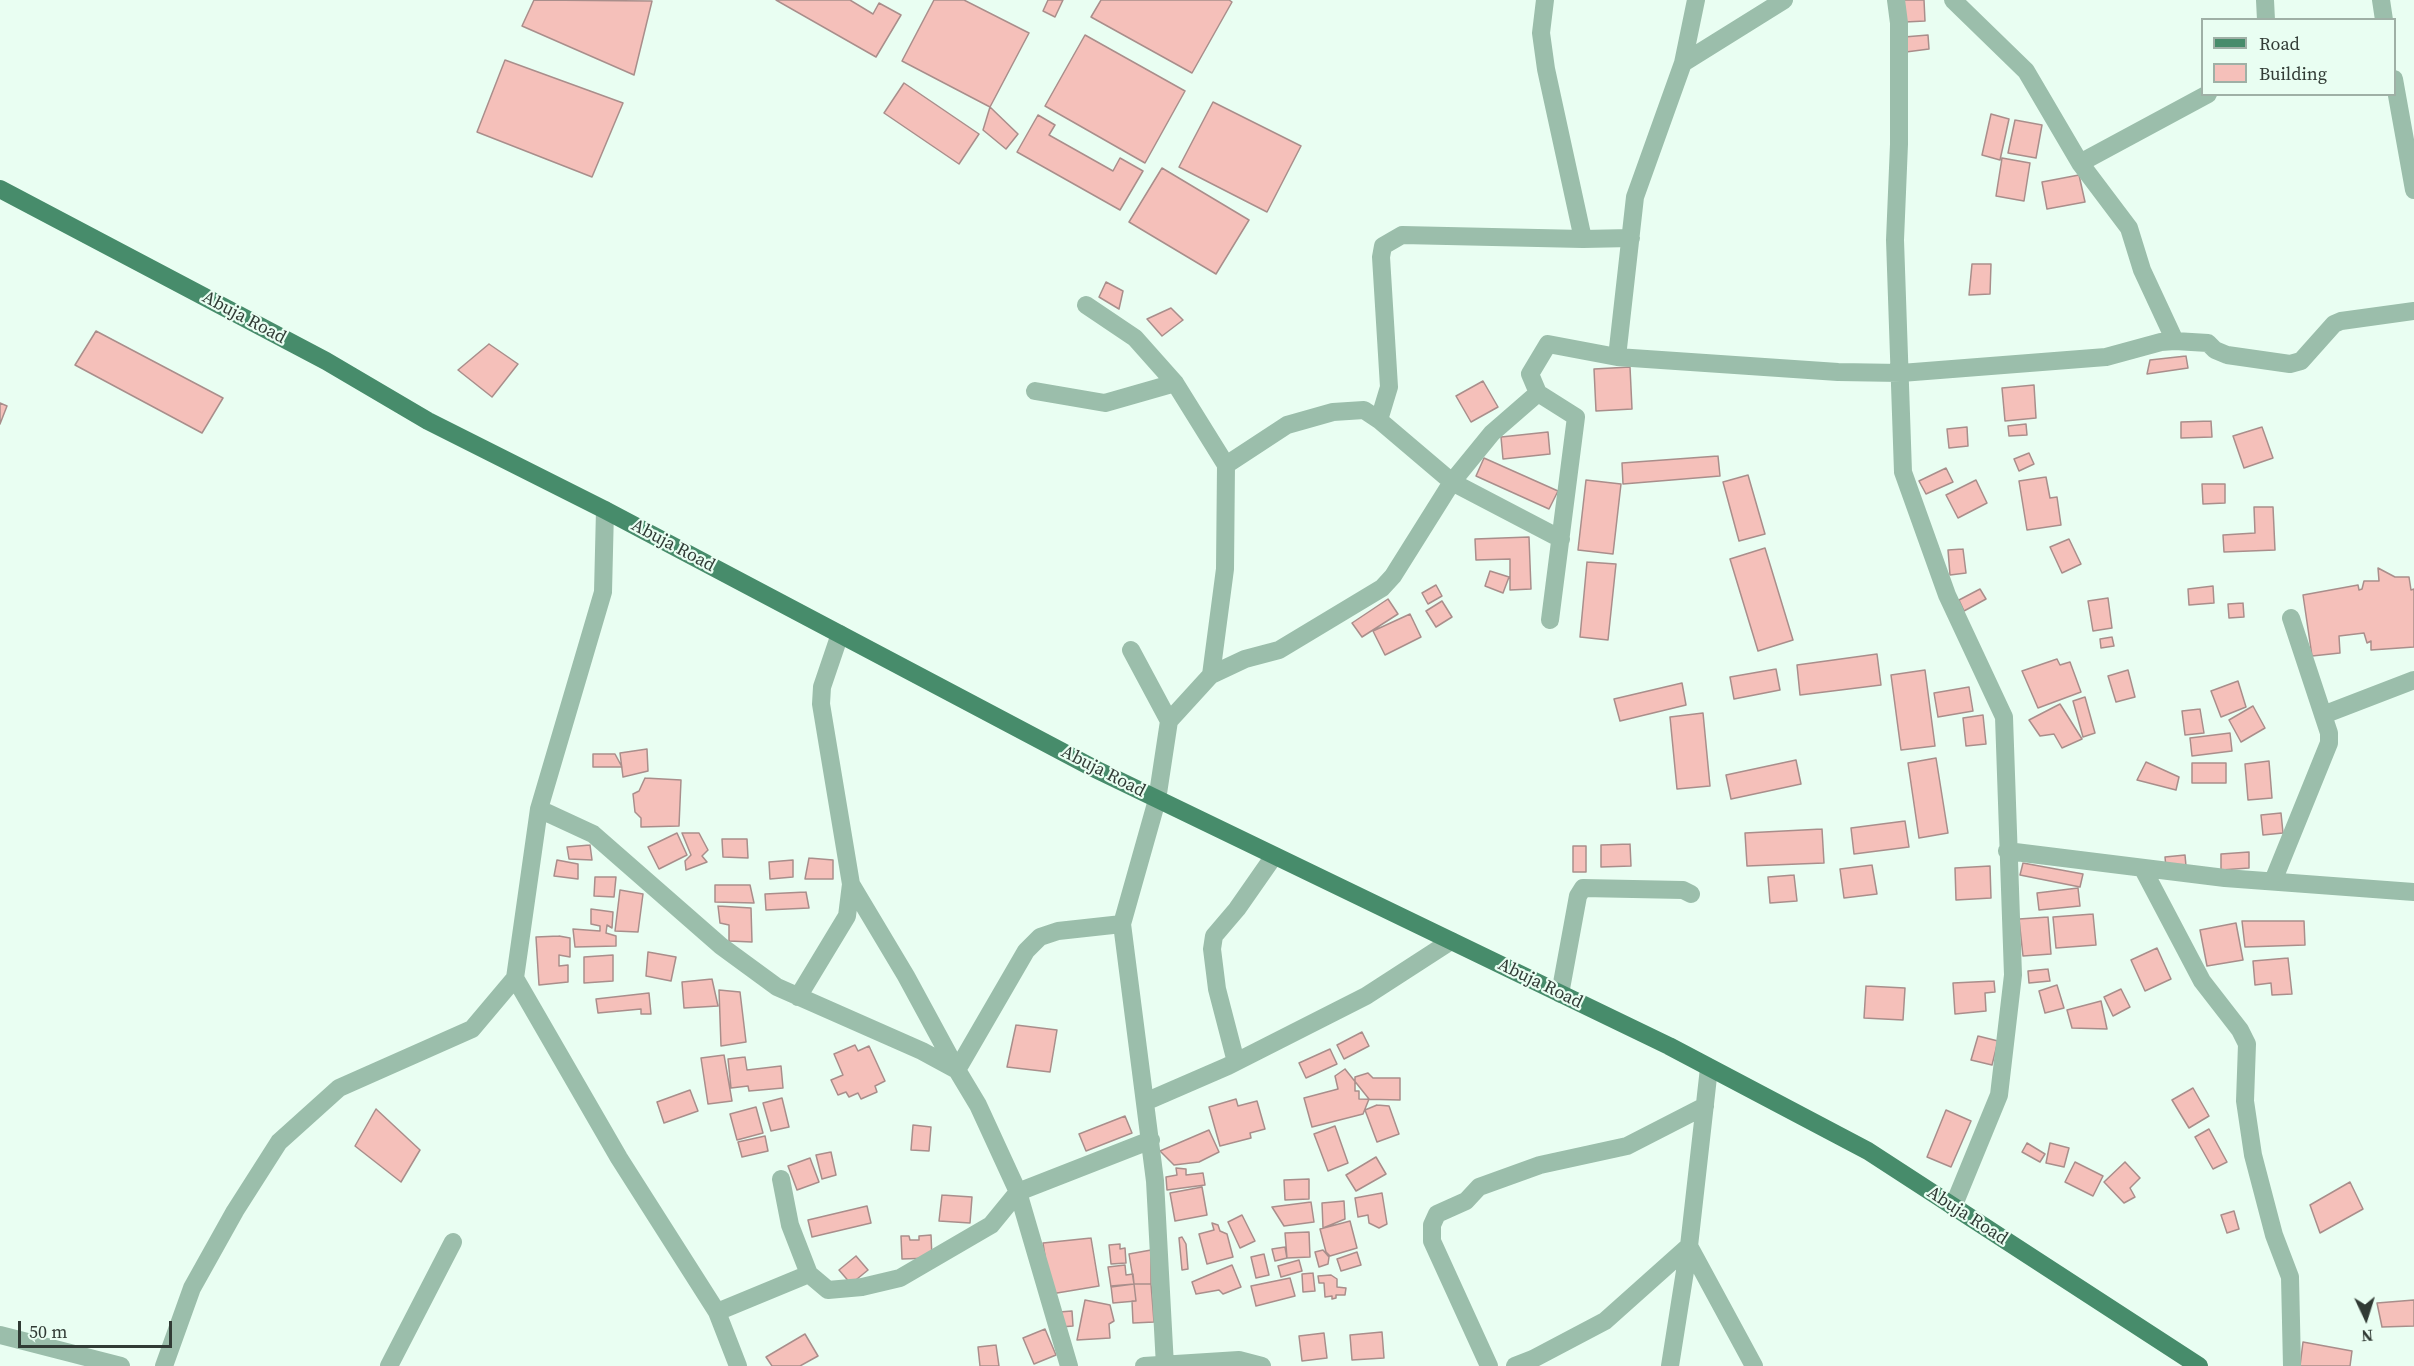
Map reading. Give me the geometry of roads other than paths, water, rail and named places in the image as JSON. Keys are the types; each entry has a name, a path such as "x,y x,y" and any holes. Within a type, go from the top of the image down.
{"main road":[{"name":"Abuja Road","path":"0,189 326,361 428,421 605,510 1157,800 1560,994 1868,1151 2199,1366"}],"street":[{"path":"1545,0 1541,33 1546,69 1583,239"},
{"path":"1617,357 1635,197 1683,63 1696,0"},
{"path":"1683,63 1784,0"},
{"path":"1896,0 1899,23 1899,144 1895,240 1903,472 1947,595 2004,717 2013,975 2000,1095 1953,1207"},
{"path":"1953,0 2026,71 2080,163 2129,228 2142,270 2175,341"},
{"path":"2265,0 2266,18"},
{"path":"2381,0 2384,18"},
{"path":"2396,90 2414,190"},
{"path":"2080,163 2204,96"},
{"path":"1379,420 1389,387 1381,257 1383,246 1402,235 1631,238"},
{"path":"1086,305 1135,338 1175,383 1226,465 1224,568 1211,675"},
{"path":"1550,620 1576,417 1538,393 1530,374 1548,344 1617,357 1838,372 1901,373 2106,357 2162,342 2175,341 2208,343 2215,350 2227,355 2290,364 2301,361 2334,324 2341,321 2414,311"},
{"path":"1035,391 1105,403 1175,383"},
{"path":"1165,1366 1155,1181 1122,924 1157,800 1169,721 1211,675 1245,658 1279,650 1382,588 1393,576 1452,482 1492,433 1538,393"},
{"path":"1226,465 1287,425 1333,412 1364,410 1452,482 1561,538"},
{"path":"164,1366 192,1288 235,1211 279,1142 339,1088 472,1029 515,978 538,809 603,592 605,510"},
{"path":"2273,881 2329,743 2329,733 2291,618"},
{"path":"798,997 847,916 851,884 821,704 822,687 840,634"},
{"path":"1131,650 1169,721"},
{"path":"2323,715 2414,680"},
{"path":"538,809 593,834 721,946 777,987 922,1051 957,1070"},
{"path":"2007,851 2142,869 2414,892"},
{"path":"1236,1062 1217,990 1212,950 1214,936 1237,909 1274,856"},
{"path":"2142,869 2202,981 2240,1030 2247,1044 2245,1101 2253,1155 2274,1235 2290,1277 2292,1366"},
{"path":"851,884 906,976 978,1105 1018,1192 1069,1366"},
{"path":"1560,994 1578,896 1583,888 1683,890 1691,894"},
{"path":"957,1070 1026,951 1040,937 1058,931 1122,924"},
{"path":"1145,1102 1236,1062 1366,996 1451,941"},
{"path":"515,978 619,1158 717,1312 738,1366"},
{"path":"1670,1366 1689,1246 1709,1068"},
{"path":"1489,1366 1432,1241 1432,1225 1437,1214 1466,1201 1479,1187 1540,1165 1627,1146 1705,1106"},
{"path":"781,1179 790,1225 809,1274 828,1290 862,1287 900,1278 991,1226 1018,1192 1150,1140"},
{"path":"388,1366 453,1242"},
{"path":"1515,1366 1605,1322 1689,1246"},
{"path":"1689,1246 1754,1366"},
{"path":"717,1312 809,1274"},
{"path":"0,1335 121,1366"},
{"path":"1144,1366 1239,1360 1262,1366"}]}
